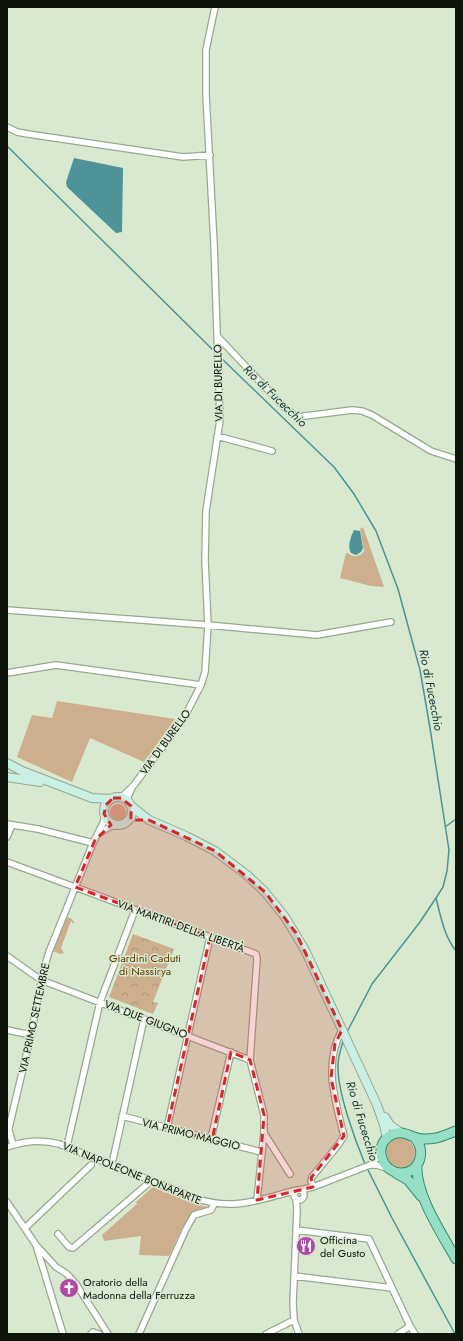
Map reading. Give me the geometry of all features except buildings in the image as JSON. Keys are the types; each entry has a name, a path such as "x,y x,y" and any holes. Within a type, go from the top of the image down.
{"main road":[{"path":"7,763 22,771 92,798 102,807 108,820 112,823 149,820"},
{"path":"7,777 61,786"},
{"path":"92,798 124,799 149,820 215,851 242,871 264,892 285,917 296,934 377,1105 387,1138"},
{"path":"105,814 106,805 115,798"},
{"path":"124,823 132,814 130,804"},
{"path":"377,1105 390,1125 400,1132 420,1139 436,1138 456,1131"},
{"path":"400,1132 387,1138 381,1149 382,1160 392,1170 408,1180 425,1201"},
{"path":"414,1137 420,1146 418,1179 425,1201 456,1259"},
{"path":"392,1170 407,1172 419,1161 424,1149 436,1138"}],"street":[{"name":"VIA DI BURELLO","path":"130,804 128,796 134,785 184,718 201,685 205,672 208,625 205,537 206,506 220,420 218,337 206,94 206,50 215,7"},
{"path":"7,127 17,132 28,134 183,157 210,155"},
{"path":"218,337 285,408 296,417 352,410 362,411 372,415 431,452 456,459"},
{"path":"217,436 272,451"},
{"path":"7,610 208,625 317,635 390,622"},
{"path":"7,673 56,665 201,685"},
{"name":"VIA DI BURELLO","path":"115,798 124,795 134,785"},
{"path":"76,887 105,814"},
{"path":"98,834 105,829 124,823"},
{"path":"7,837 9,825 38,829 93,843"},
{"name":"VIA MARTIRI DELLA LIBERTÀ","path":"7,862 210,938 253,952 257,956 250,1060"},
{"name":"VIA PRIMO SETTEMBRE","path":"7,1136 31,1035 41,980 48,954 76,887"},
{"path":"67,1146 100,1002 135,910"},
{"path":"167,1128 210,938"},
{"name":"VIA DUE GIUGNO","path":"7,956 41,980 250,1060"},
{"path":"112,1164 144,1019"},
{"path":"313,1187 311,1181 312,1177 344,1136 331,1078 331,1066 335,1044 341,1027"},
{"path":"7,1030 31,1035"},
{"path":"212,1140 212,1134 231,1052"},
{"path":"250,1060 264,1115 264,1133 257,1200"},
{"name":"VIA PRIMO MAGGIO","path":"122,1116 261,1152"},
{"name":"VIA PRIMO SETTEMBRE","path":"9,1129 10,1146"},
{"path":"264,1133 290,1174"},
{"name":"VIA NAPOLEONE BONAPARTE","path":"10,1146 41,1141 67,1146 204,1202 214,1204 234,1205 282,1195 313,1187 370,1165"},
{"path":"370,1165 378,1157 381,1149"},
{"path":"25,1228 91,1165"},
{"path":"370,1165 376,1165 392,1170"},
{"path":"58,1234 70,1247 73,1248 151,1181"},
{"name":"VIA NAPOLEONE BONAPARTE","path":"282,1195 299,1198 313,1187"},
{"path":"299,1198 294,1194 298,1190 303,1193 299,1198 297,1210 293,1303 294,1320 299,1334"},
{"path":"7,1202 36,1245 56,1267 67,1274 76,1284 108,1334"},
{"path":"138,1334 186,1229 194,1216 211,1210 214,1204"},
{"path":"296,1230 369,1240 415,1334"},
{"path":"36,1245 63,1334"},
{"path":"294,1276 392,1288"},
{"path":"266,1334 294,1320"},
{"path":"398,1334 410,1326"},
{"path":"90,1334 94,1332 99,1334"}],"highlighted area":[{"path":"113,798 121,798 131,806 131,820 149,820 215,851 265,892 296,933 342,1030 335,1044 331,1078 344,1136 311,1178 313,1187 257,1200 264,1115 250,1060 231,1052 212,1140 167,1128 210,937 75,887 95,840 111,825 104,814 106,805"}],"green space":[{"path":"363,527 384,587 371,586 340,578 346,553 352,556 357,556 361,555 364,551 360,529"},
{"path":"57,701 175,719 144,762 90,738 72,782 17,757 32,715 52,718"},
{"path":"118,804 125,809 126,812 121,819 118,820 111,815 110,812 115,805"},
{"path":"67,917 72,919 74,924 71,921 61,948 64,953 60,954 53,951"},
{"name":"Giardini Caduti di Nassirya","path":"133,934 174,949 153,1002 158,1003 153,1014 109,997"},
{"path":"400,1138 411,1142 415,1153 411,1164 400,1168 389,1164 385,1153 389,1142"},
{"path":"153,1187 195,1204 208,1207 195,1214 185,1223 169,1256 139,1255 141,1236 104,1241 102,1235 137,1204 136,1202"}],"water":[{"path":"74,158 123,168 122,232 116,233 67,187 66,182"},
{"path":"354,530 360,531 363,548 361,552 356,555 351,553 349,548"}],"waterway":[{"name":"Rio di Fucecchio","path":"7,146 215,352"},
{"name":"Rio di Fucecchio","path":"219,356 334,467 354,494 376,531 398,589 420,670 449,850 447,871 443,887 420,922 372,984 347,1032"},
{"path":"445,827 456,819"},
{"path":"436,898 446,933 456,951"},
{"name":"Rio di Fucecchio","path":"343,1041 338,1062 340,1088 352,1129 365,1164"},
{"name":"Rio di Fucecchio","path":"367,1168 392,1218 455,1334"}],"place":[{"name":"Officina del Gusto","path":"306,1246"},
{"name":"Oratorio della Madonna della Ferruzza","path":"69,1288"}]}
